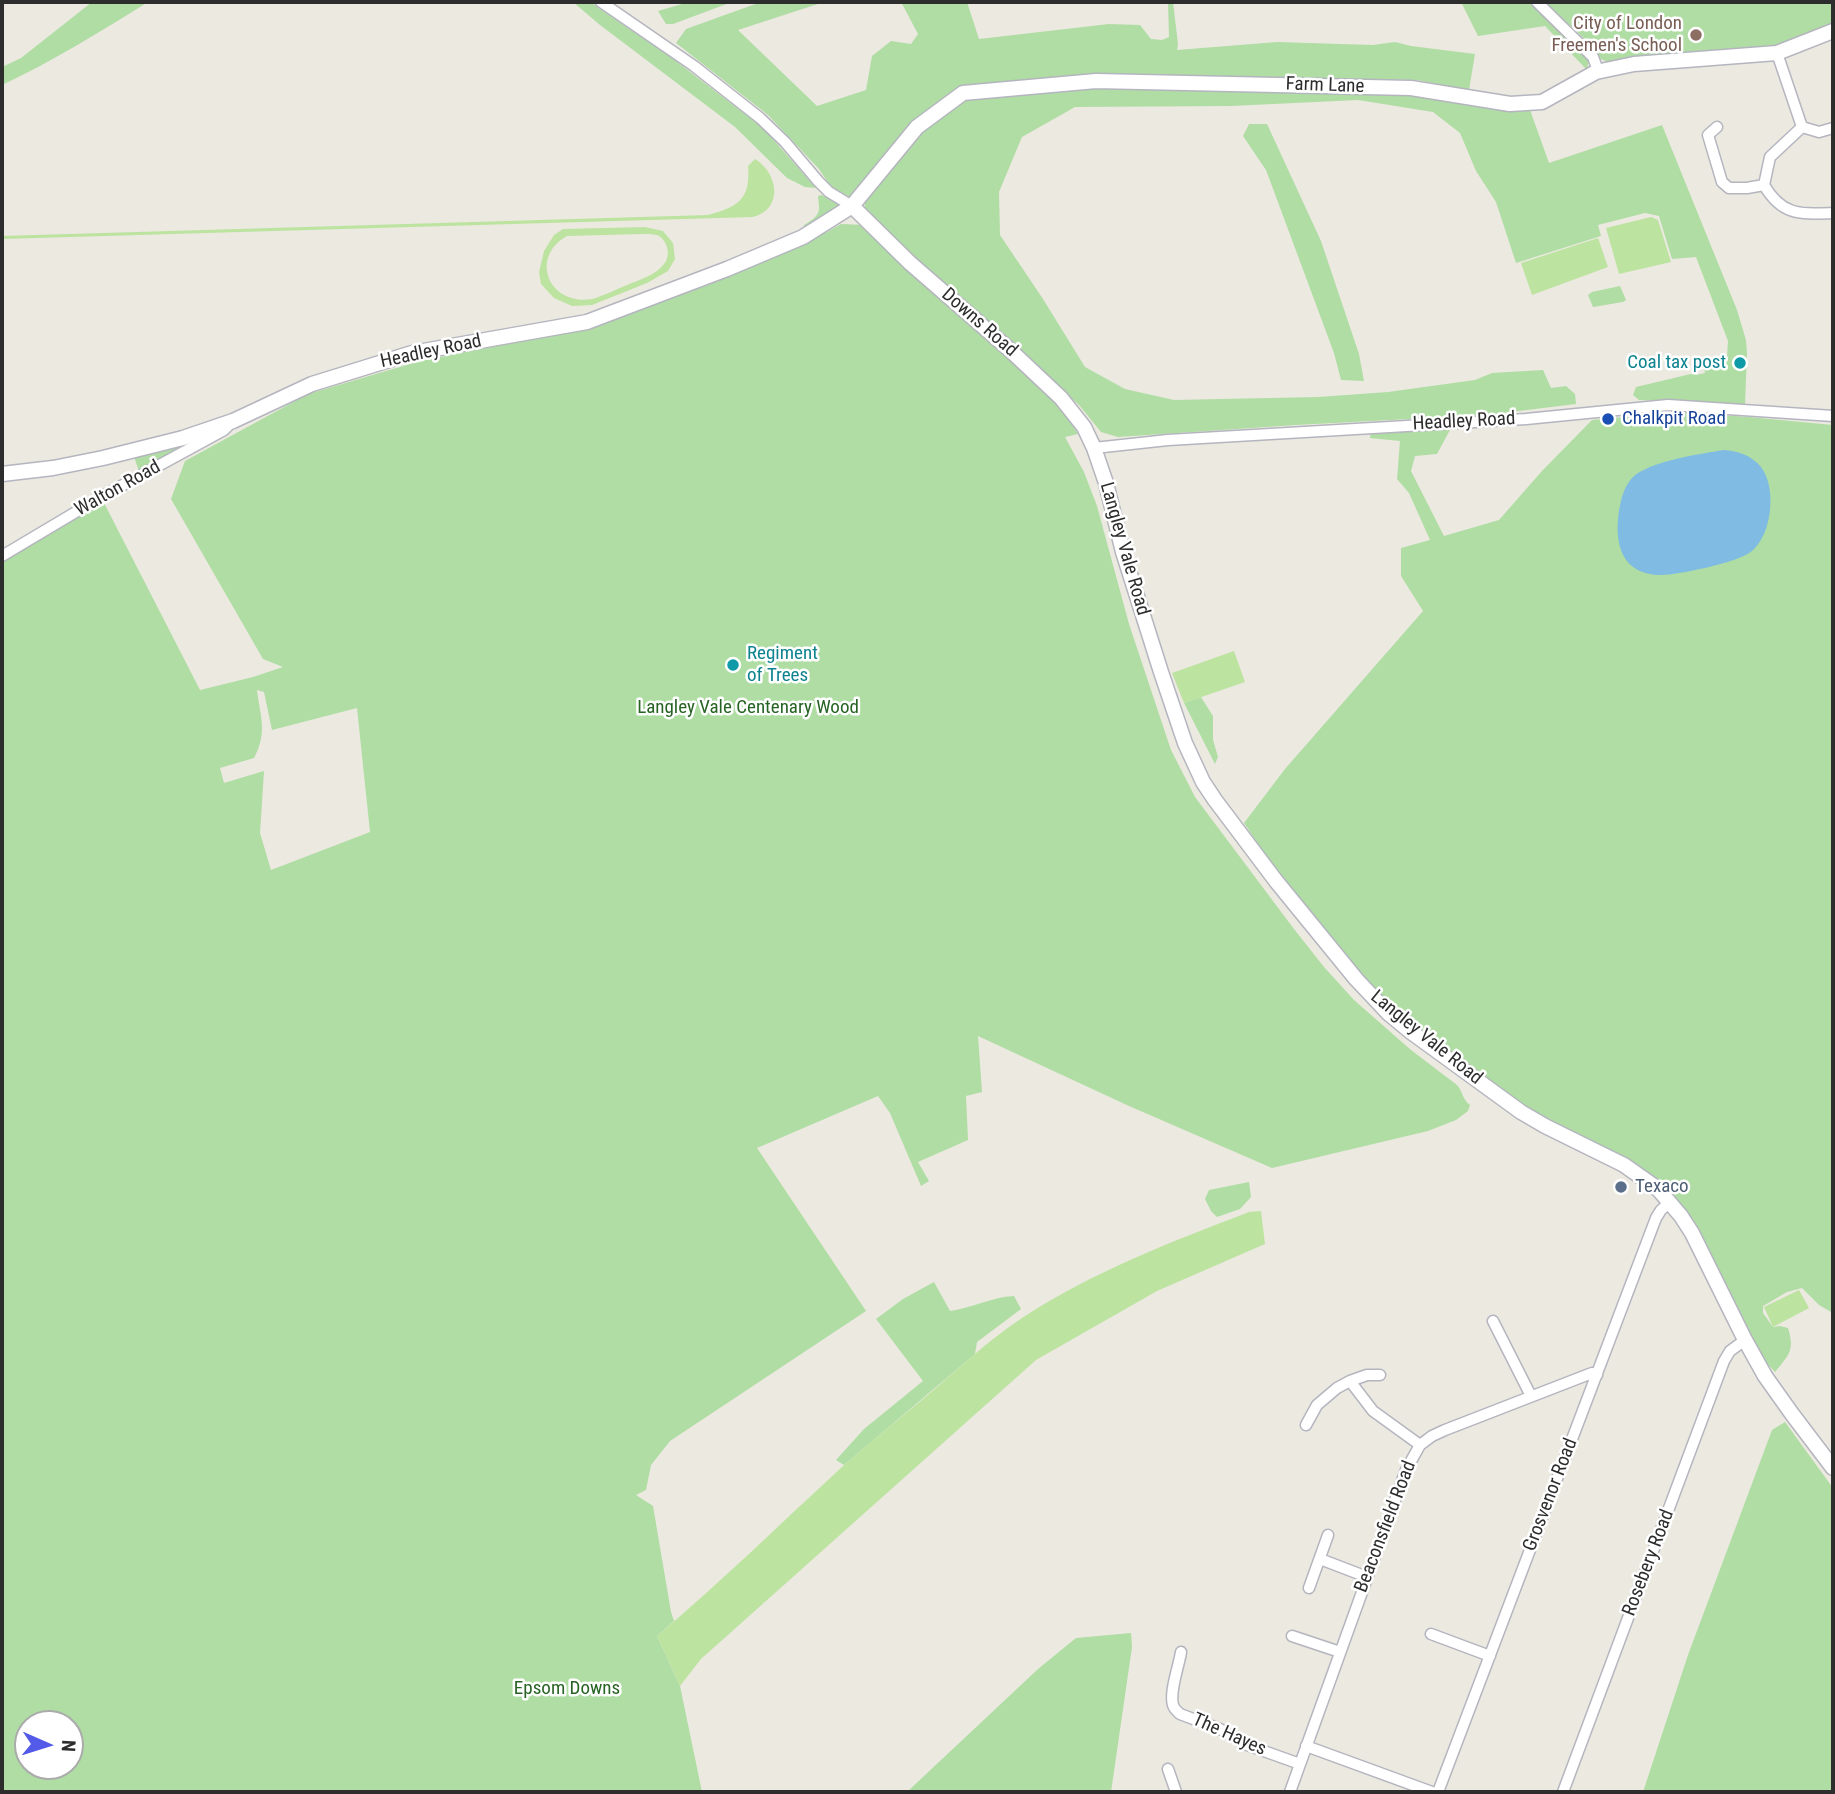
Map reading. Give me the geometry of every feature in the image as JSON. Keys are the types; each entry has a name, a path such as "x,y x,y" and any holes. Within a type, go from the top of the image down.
{"street":[{"path":"601,2 694,66 760,118 785,142 818,181 852,206"},
{"path":"1537,2 1593,57 1596,72"},
{"name":"Farm Lane","path":"852,206 917,127 963,93 1096,81 1411,88 1510,104 1542,102 1596,72 1634,64 1777,53 1833,31"},
{"path":"1777,53 1802,127"},
{"path":"1802,127 1819,132 1833,128"},
{"path":"1802,127 1770,157 1764,184 1784,209 1794,213 1833,214"},
{"path":"1696,132 1712,131 1722,181 1729,188 1764,184"},
{"name":"Headley Road","path":"2,474 103,458 183,438 233,421 312,384 411,353 587,323 803,237 852,206"},
{"name":"Downs Road","path":"852,206 1061,398 1084,427 1094,448"},
{"name":"Headley Road","path":"1094,448 1168,440 1526,418 1668,405 1833,416"},
{"name":"Walton Road","path":"2,556 101,497 224,430 233,421"},
{"name":"Langley Vale Road","path":"1094,448 1123,552 1185,743 1203,782 1215,800 1276,881 1356,979 1388,1013 1521,1112 1624,1165 1649,1181 1670,1202 1692,1233 1745,1340 1775,1391 1833,1468"},
{"name":"Grosvenor Road","path":"1438,1792 1656,1218 1670,1202"},
{"path":"1493,1321 1531,1396"},
{"name":"Rosebery Road","path":"1563,1792 1724,1361 1730,1351 1745,1340"},
{"name":"Beaconsfield Road","path":"1290,1792 1406,1470 1420,1445 1445,1430 1592,1373 1597,1375"},
{"path":"1306,1425 1317,1405 1337,1388 1367,1374 1380,1375"},
{"path":"1350,1381 1373,1410 1420,1445"},
{"path":"1309,1588 1328,1535"},
{"path":"1320,1559 1367,1577"},
{"path":"1431,1634 1490,1656"},
{"path":"1292,1636 1340,1652"},
{"name":"The Hayes","path":"1181,1652 1173,1690 1173,1706 1177,1711 1220,1729 1247,1745 1300,1764"},
{"path":"1306,1746 1432,1792"},
{"path":"1168,1769 1176,1792"}],"green space":[{"path":"92,2 148,2 58,56 2,85 2,67 21,58"},
{"path":"573,2 592,2 672,58 763,128 816,188 805,187 787,178 735,127"},
{"path":"689,2 732,2 673,24 666,24 658,11"},
{"path":"761,2 824,2 738,30 817,106 866,90 872,56 891,41 911,44 918,34 901,2 967,2 979,39 1109,24 1140,25 1151,39 1162,40 1169,37 1168,2 1173,2 1177,50 1277,42 1373,45 1395,42 1475,54 1469,90 1417,80 1097,74 963,87 919,116 850,197 831,187 819,169 768,115 676,43 686,29"},
{"path":"1461,2 1529,2 1589,59 1587,70 1545,26 1478,36"},
{"name":"City of London Freemen's School","path":"1545,2 1833,2 1833,26 1766,50 1608,62 1601,59 1591,45"},
{"path":"1098,86 1410,93 1529,107 1549,163 1662,125 1737,310 1746,340 1745,405 1639,400 1633,395 1636,387 1705,373 1704,368 1727,357 1728,341 1696,257 1672,259 1659,216 1645,213 1598,225 1601,236 1516,263 1496,202 1476,171 1460,133 1433,112 1358,100 1231,106 1075,107 1022,137 999,192 1000,235 1085,367 1125,389 1174,400 1318,397 1388,392 1475,380 1492,373 1543,370 1551,388 1566,386 1575,394 1576,404 1486,415 1118,437 1101,432 1079,405 864,211 866,196 919,131 965,98"},
{"path":"1249,124 1267,124 1321,241 1359,354 1364,381 1341,380 1334,353 1266,170 1243,136"},
{"path":"755,159 769,173 774,190 770,207 753,217 2,239 2,236 708,215 727,209 740,200 747,187 748,166"},
{"path":"818,196 835,200 838,205 835,212 804,229 804,225 818,212"},
{"path":"1651,217 1658,220 1671,262 1619,274 1606,228"},
{"name":"Langley Vale Centenary Wood","path":"841,224 864,225 1059,404 1078,434 1065,437 1084,472 1097,506 1129,624 1171,750 1195,797 1324,967 1354,1000 1411,1050 1457,1085 1470,1105 1468,1111 1456,1120 1428,1131 1272,1168 978,1036 982,1092 966,1096 968,1140 918,1162 929,1181 921,1186 890,1113 878,1096 757,1148 866,1311 670,1441 651,1465 646,1490 636,1495 653,1506 674,1621 657,1636 680,1686 702,1792 2,1792 2,558 101,497 200,690 283,667 263,659 171,499 185,461 308,394 420,361 600,326","holes":["257,690 264,692 272,730 357,708 370,832 271,870 260,833 264,771 224,783 220,768 254,758 262,732"]},
{"path":"645,227 663,231 673,243 675,259 668,271 647,283 592,305 572,306 554,298 541,284 539,272 544,251 554,235 563,229","holes":["567,236 659,236 665,242 668,253 661,268 647,277 584,300 563,294 552,285 547,271 549,255 554,246"]},
{"path":"1598,238 1608,267 1532,295 1521,263"},
{"path":"1620,286 1626,300 1593,307 1588,295"},
{"path":"1674,412 1833,425 1833,1313 1819,1305 1802,1288 1787,1292 1763,1306 1763,1313 1773,1327 1788,1328 1790,1336 1789,1352 1775,1372 1761,1357 1694,1223 1662,1183 1628,1160 1557,1128 1495,1089 1433,1043 1371,990 1332,944 1244,823 1285,769 1423,611 1401,576 1401,548 1430,540 1409,493 1397,479 1400,441 1370,438 1371,431 1451,428 1437,454 1415,456 1411,471 1444,536 1499,520 1592,420"},
{"path":"207,434 139,471 134,457"},
{"path":"1234,651 1245,682 1184,703 1172,673"},
{"path":"1201,697 1213,716 1213,740 1218,757 1215,764 1184,703"},
{"path":"1249,1182 1251,1197 1240,1209 1217,1217 1211,1211 1205,1199 1209,1190"},
{"path":"1261,1211 1265,1244 1157,1291 1036,1360 701,1659 680,1686 657,1636 842,1467 984,1346 1049,1301 1104,1272 1220,1223 1249,1212"},
{"path":"934,1282 950,1311 1014,1296 1021,1309 977,1342 975,1354 844,1465 836,1460 864,1429 923,1381 876,1319 903,1299"},
{"path":"1799,1290 1809,1308 1773,1327 1764,1307"},
{"path":"1785,1422 1833,1488 1833,1792 1643,1792 1688,1655 1772,1430"},
{"path":"1131,1633 1132,1647 1111,1792 907,1792 1038,1669 1076,1638"}],"water":[{"path":"1724,450 1749,457 1761,467 1766,476 1770,510 1759,543 1745,555 1722,563 1669,574 1648,574 1629,563 1620,545 1618,523 1625,489 1633,477 1663,462"}],"place":[{"name":"City of London Freemen's School","path":"1696,35"},
{"name":"Coal tax post","path":"1740,363"},
{"name":"Chalkpit Road","path":"1608,419"},
{"name":"Regiment of Trees","path":"733,665"},
{"name":"Texaco","path":"1621,1187"}],"park label":[{"name":"Epsom Downs","path":"567,1689"}]}
